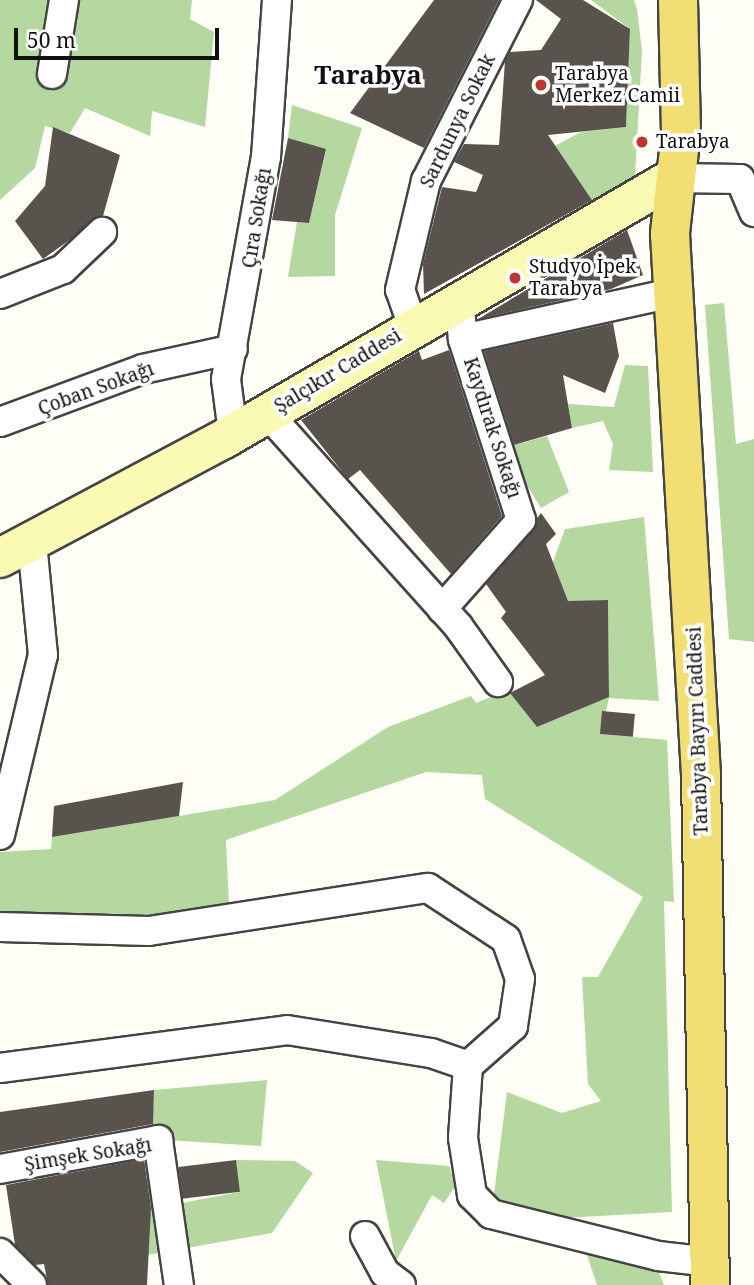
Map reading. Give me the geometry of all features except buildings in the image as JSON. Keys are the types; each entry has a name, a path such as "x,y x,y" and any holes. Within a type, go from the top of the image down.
{"main road":[{"name":"Tarabya Bayırı Caddesi","path":"653,0 660,129 673,178"},
{"name":"Tarabya Bayırı Caddesi","path":"678,0 681,132 673,178 672,293 700,761 711,1273"},
{"name":"Şalçıkır Caddesi","path":"16,551 267,414 673,178"}],"street":[{"path":"52,74 64,0"},
{"name":"Çıra Sokağı","path":"233,433 226,379 264,170 277,0"},
{"name":"Sardunya Sokak","path":"413,327 400,290 426,181 518,0"},
{"path":"673,178 740,179 754,212"},
{"path":"0,294 63,269 102,232"},
{"path":"463,339 672,293"},
{"name":"Kaydırak Sokağı","path":"442,609 521,520 463,339 459,301"},
{"name":"Çoban Sokağı","path":"0,422 144,369 233,349"},
{"path":"267,414 442,609 498,682"},
{"path":"1,835 43,655 16,551"},
{"path":"0,927 149,931 428,888 506,939 520,979 513,1026 468,1066 464,1138 472,1195 491,1214 658,1256 711,1273"},
{"path":"0,1068 286,1030 431,1053 468,1066"},
{"name":"Şimşek Sokağı","path":"0,1169 158,1140 179,1285"},
{"path":"365,1236 385,1273 401,1285"},
{"path":"0,1253 32,1285"}],"green space":[{"path":"0,0 192,0 190,19 214,32 205,127 152,111 150,136 85,108 70,133 45,126 35,168 0,200"},
{"path":"591,0 634,0 637,9 642,51 634,193 563,234 559,221 593,201 555,146 581,132 626,127 630,29"},
{"path":"292,105 362,128 335,215 335,276 288,277 297,222 309,223 326,150 288,138"},
{"path":"724,303 736,444 754,439 754,642 729,639 705,305"},
{"path":"625,365 648,366 653,472 609,470 613,444 603,421 572,428 568,404 614,407"},
{"path":"547,436 569,492 541,508 504,448"},
{"path":"644,517 659,701 609,698 601,734 667,740 674,902 664,901 672,1212 544,1219 493,1202 507,1092 562,1113 601,1101 588,1084 582,977 598,977 643,897 485,799 482,775 426,772 226,840 229,905 140,918 0,915 0,852 51,849 52,837 275,800 388,727 471,696 476,703 508,690 537,727 573,712 583,641 553,562 565,529","holes":["608,600 609,697 589,698 589,601"]},
{"path":"267,1080 261,1146 152,1139 154,1090"},
{"path":"236,1160 295,1161 313,1173 272,1233 147,1255 147,1173 178,1169 182,1203 239,1192"},
{"path":"376,1160 449,1166 456,1185 444,1203 432,1195 396,1261"},
{"path":"619,1231 657,1268 664,1285 597,1285 584,1246"}],"place":[{"name":"Tarabya Merkez Camii","path":"541,85"},
{"name":"Tarabya","path":"642,142"},
{"name":"Studyo İpek Tarabya","path":"515,278"}],"district":[{"name":"Tarabya","path":"368,75"}]}
